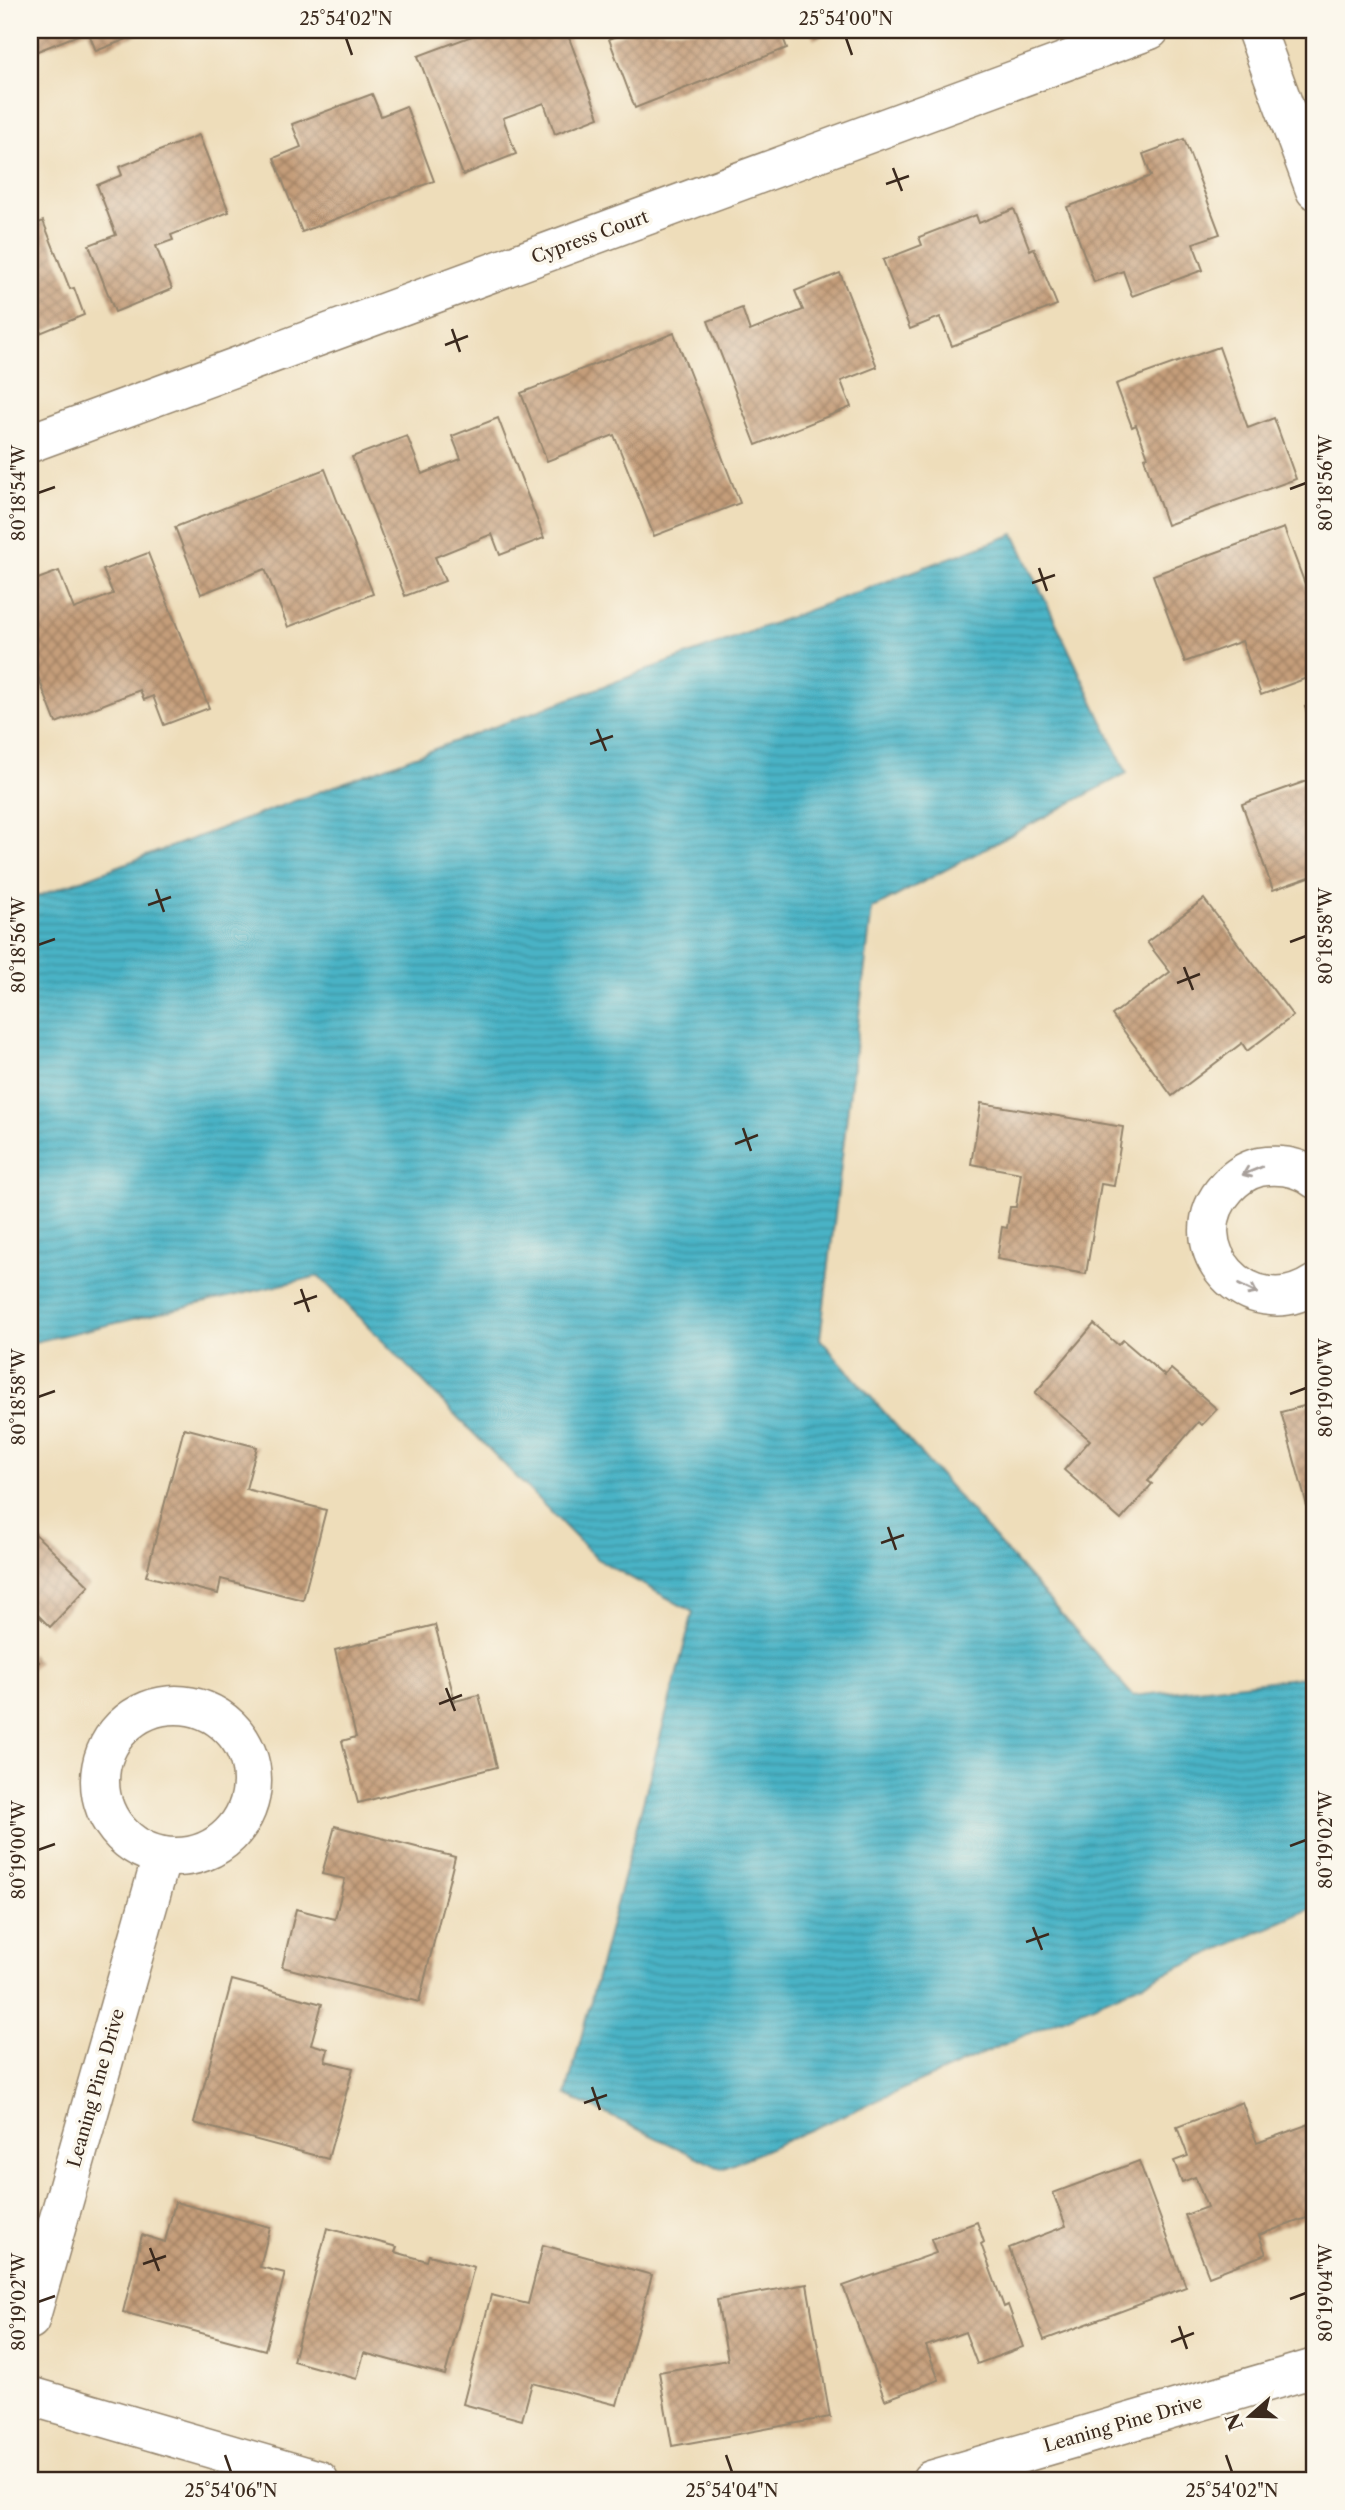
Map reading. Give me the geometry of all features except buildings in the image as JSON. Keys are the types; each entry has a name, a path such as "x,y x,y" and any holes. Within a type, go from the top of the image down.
{"street":[{"name":"Cypress Court","path":"30,443 1150,30"},
{"path":"1256,30 1315,190"},
{"path":"1315,1179 1291,1167 1271,1165 1251,1169 1234,1179 1221,1194 1211,1214 1210,1237 1216,1259 1222,1269 1229,1278 1248,1292 1270,1297 1293,1296 1315,1284"},
{"name":"Leaning Pine Drive","path":"30,2320 162,1856"},
{"name":"Leaning Pine Drive","path":"931,2480 1315,2368"},
{"path":"30,2396 318,2480"}],"water":[{"path":"1014,534 1127,773 872,909 820,1339 1133,1696 1315,1676 1315,1907 722,2169 566,2095 693,1612 597,1559 319,1276 30,1343 30,899"}]}
